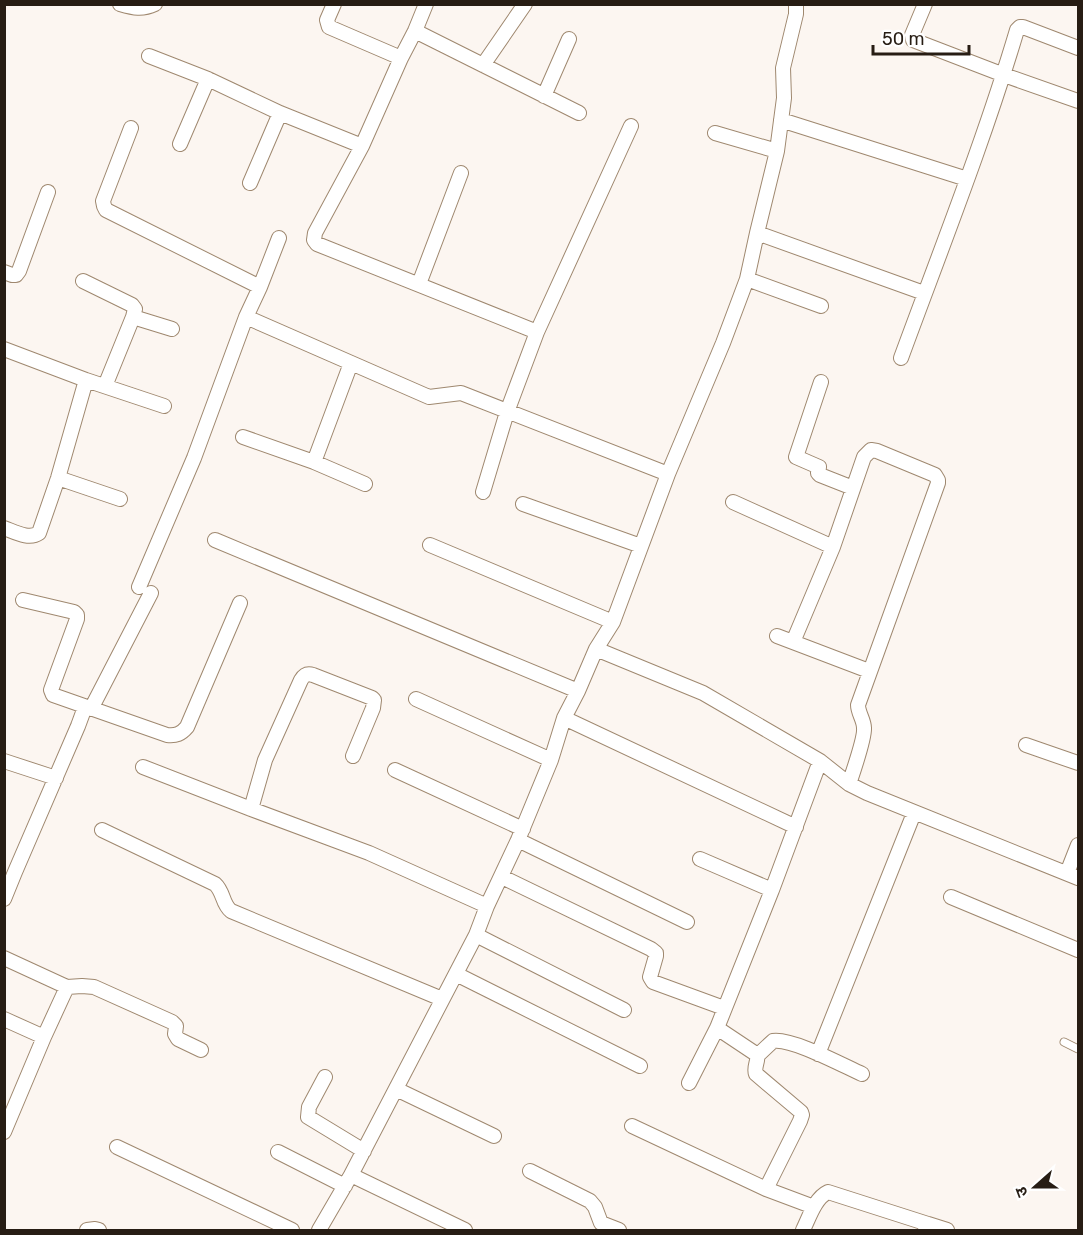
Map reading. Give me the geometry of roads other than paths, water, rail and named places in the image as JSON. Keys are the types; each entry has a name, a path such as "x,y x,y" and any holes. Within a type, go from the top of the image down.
{"street":[{"path":"120,4 146,9 155,4"},
{"path":"334,4 327,20 329,27 400,58"},
{"path":"426,4 362,146 315,233 314,240 317,244 537,332"},
{"path":"483,65 525,4"},
{"path":"319,1230 364,1151 476,935 551,760 564,718 596,649 613,622 668,474 723,343 747,279 777,151 784,98 783,68 796,14 796,4"},
{"path":"925,4 913,31 914,40 1078,101"},
{"path":"901,358 1004,75 1017,30 1023,27 1078,48"},
{"path":"415,31 579,113"},
{"path":"544,96 568,39"},
{"path":"149,56 362,146"},
{"path":"180,144 208,79"},
{"path":"250,183 280,113"},
{"path":"781,120 967,179"},
{"path":"483,492 507,412 537,332 631,126"},
{"path":"131,128 103,201 106,210 260,287"},
{"path":"715,132 777,151"},
{"path":"419,284 461,173"},
{"path":"4,272 16,275 19,271 48,192"},
{"path":"757,233 924,293"},
{"path":"4,899 56,778 145,590 246,317 279,238"},
{"path":"747,279 821,306"},
{"path":"83,281 132,305 135,309 105,386"},
{"path":"133,317 172,329"},
{"path":"246,317 429,397 461,393 668,474"},
{"path":"4,349 164,406"},
{"path":"314,462 351,363"},
{"path":"4,528 29,536 39,533 58,478 86,380"},
{"path":"821,382 796,457 819,467 820,476 853,488"},
{"path":"243,437 314,462 365,484"},
{"path":"793,642 833,547 864,457 871,450 877,451 933,474 938,483 858,705 864,732 849,784"},
{"path":"58,478 120,499"},
{"path":"733,502 833,547"},
{"path":"523,504 641,546"},
{"path":"215,540 578,691"},
{"path":"430,545 613,622"},
{"path":"23,600 74,612 77,615 51,692 55,696 167,735 179,735 187,727 240,603"},
{"path":"777,636 869,671"},
{"path":"596,649 703,693 820,760 849,784 914,813 1073,876 1078,845"},
{"path":"251,809 265,760 305,675 313,675 374,700 374,708 353,756"},
{"path":"416,699 551,760"},
{"path":"564,718 796,827"},
{"path":"1026,745 1078,763"},
{"path":"688,1083 717,1028 772,890 820,760"},
{"path":"4,761 56,778"},
{"path":"143,767 369,853 487,906"},
{"path":"395,770 687,922"},
{"path":"818,1054 914,813"},
{"path":"102,830 215,884 222,892 227,908 231,911 442,999"},
{"path":"700,859 772,890"},
{"path":"502,877 651,949 656,953 650,976 653,982 724,1008"},
{"path":"951,897 1078,950"},
{"path":"476,935 624,1010"},
{"path":"4,958 67,987 94,987 172,1022 176,1026 175,1034 178,1039 201,1050"},
{"path":"456,974 640,1066"},
{"path":"4,1132 8,1112 67,987"},
{"path":"4,1019 44,1037"},
{"path":"717,1028 753,1051 757,1056"},
{"path":"766,1189 802,1115 799,1109 756,1074 757,1056 770,1043 776,1040 783,1041 862,1074"},
{"path":"325,1077 309,1107 308,1117 364,1151"},
{"path":"396,1089 494,1136"},
{"path":"632,1126 766,1189 814,1207"},
{"path":"117,1147 292,1230"},
{"path":"278,1152 465,1230"},
{"path":"530,1171 590,1201 601,1223 619,1230"},
{"path":"803,1230 814,1207 824,1194 831,1192 926,1227 947,1230"},
{"path":"87,1230 99,1230"}],"lane":[{"path":"1064,1042 1078,1049"}]}
